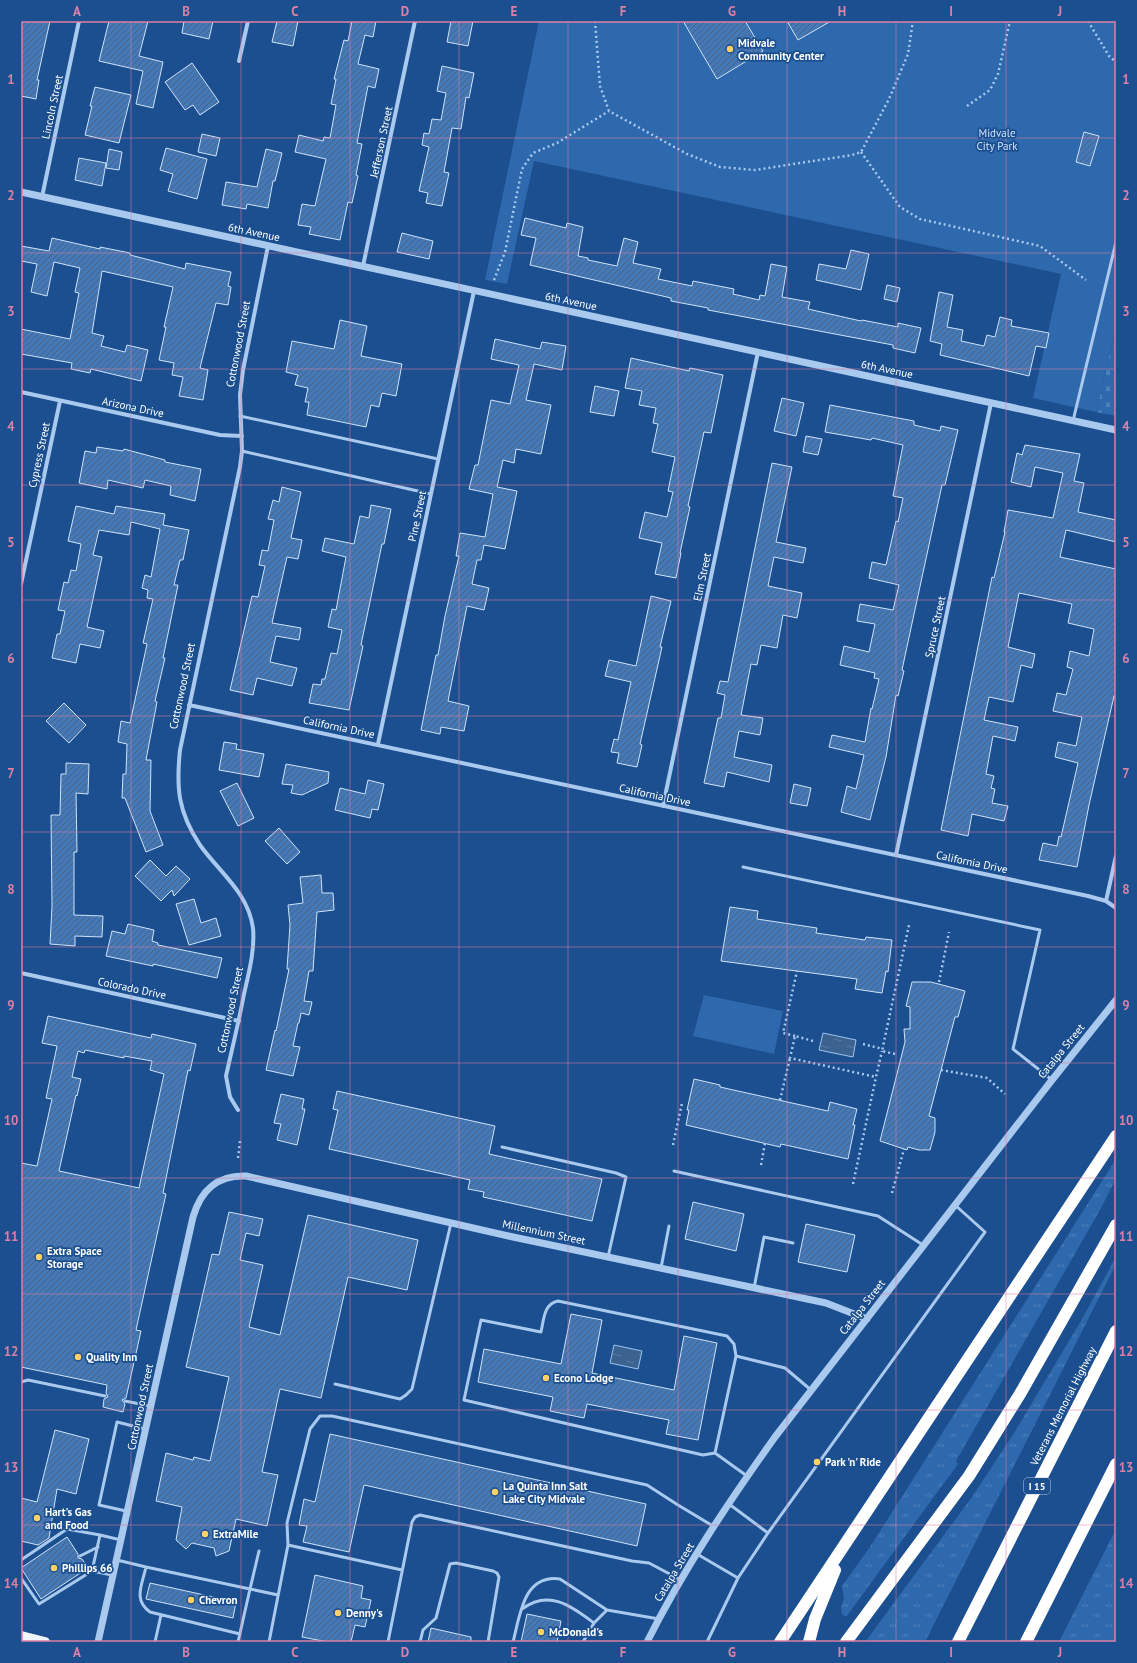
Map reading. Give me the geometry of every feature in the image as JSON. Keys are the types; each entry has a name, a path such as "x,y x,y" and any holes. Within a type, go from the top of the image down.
{"highway":[{"path":"780,1642 848,1542 1116,1136"},
{"path":"846,1642 969,1476 1020,1394 1116,1225"},
{"name":"Veterans Memorial Highway","path":"958,1642 1116,1331"},
{"path":"1026,1642 1116,1464"},
{"path":"809,1642 818,1608 848,1542"}],"main road":[{"path":"21,1636 45,1642"}],"street":[{"name":"Lincoln Street","path":"42,197 79,21"},
{"path":"240,61 248,21"},
{"name":"Jefferson Street","path":"364,266 415,21"},
{"name":"6th Avenue","path":"21,192 1116,430"},
{"name":"Cottonwood Street","path":"238,1110 230,1097 226,1076 253,955 253,927 246,906 236,887 200,846 189,827 179,799 178,774 180,750 242,451 240,395 243,370 268,246"},
{"name":"Pine Street","path":"378,744 474,291"},
{"name":"Elm Street","path":"663,806 758,352"},
{"name":"Arizona Drive","path":"21,392 220,435 242,436"},
{"name":"Cypress Street","path":"21,584 60,401"},
{"name":"Spruce Street","path":"896,855 991,403"},
{"name":"California Drive","path":"189,705 1088,896 1106,901 1116,908"},
{"path":"1106,901 1116,856"},
{"name":"Colorado Drive","path":"21,973 239,1021"},
{"name":"Catalpa Street","path":"647,1642 697,1554 747,1476 811,1390 1116,1000"},
{"name":"Millennium Street","path":"216,1183 225,1178 246,1176 451,1223 826,1303 867,1319"},
{"name":"Cottonwood Street","path":"98,1642 152,1407 193,1217 197,1204 204,1194 216,1183"}],"lane":[{"path":"1073,421 1116,242"},
{"path":"240,416 438,459"},
{"path":"242,451 431,494"},
{"path":"743,867 1040,930 1013,1049 1052,1080"},
{"path":"502,1147 616,1173 626,1177 608,1257"},
{"path":"674,1171 878,1216 923,1246"},
{"path":"707,1642 738,1578 768,1533 985,1232 955,1205"},
{"path":"335,1384 400,1398 412,1389 451,1223"},
{"path":"661,1268 669,1226"},
{"path":"754,1288 764,1238 793,1243"},
{"path":"715,1454 736,1356 734,1344 727,1336 558,1301 552,1302 547,1307 541,1332 481,1320 464,1400 703,1455 715,1454 747,1476"},
{"path":"736,1356 785,1368 811,1390"},
{"path":"21,1382 28,1380 105,1396"},
{"path":"125,1401 152,1407"},
{"path":"269,1642 288,1545 288,1524 310,1429 320,1416 339,1418 647,1484 714,1527"},
{"path":"128,1511 99,1505 117,1422 147,1429"},
{"path":"729,1504 768,1533"},
{"path":"388,1642 412,1522 415,1517 420,1515 632,1561 648,1563 682,1580"},
{"path":"21,1560 67,1529 122,1540"},
{"path":"21,1578 39,1604 92,1571 100,1535"},
{"path":"288,1545 402,1570"},
{"path":"80,1556 98,1547"},
{"path":"238,1642 259,1551"},
{"path":"697,1554 738,1578"},
{"path":"117,1560 278,1595"},
{"path":"420,1642 423,1630 436,1618 450,1564 493,1571 497,1573 499,1577 488,1642"},
{"path":"146,1567 139,1598 143,1608 161,1615 240,1634"},
{"path":"92,1571 114,1576"},
{"path":"514,1642 522,1609 534,1585 542,1580 551,1578 560,1579 607,1610 659,1619"},
{"path":"27,1587 31,1584"},
{"path":"522,1609 528,1604 537,1601 553,1601 570,1606 594,1623"},
{"path":"583,1642 594,1623 607,1610"},
{"path":"155,1642 161,1615"}],"path":[{"path":"595,21 600,86 609,111 687,154 720,167 755,170 852,156 861,152 889,99 908,54 913,21"},
{"path":"967,106 990,90 998,74 1010,21"},
{"path":"1088,21 1109,56 1116,62"},
{"path":"494,280 505,252 522,169 533,153 557,143 609,111"},
{"path":"861,152 900,207 920,219 1040,246 1086,280"},
{"path":"853,1184 909,925"},
{"path":"939,982 948,932"},
{"path":"797,971 783,1033 813,1041"},
{"path":"780,1100 795,1036"},
{"path":"863,1044 895,1054"},
{"path":"790,1058 876,1077"},
{"path":"941,1070 987,1078 1005,1094"},
{"path":"673,1145 682,1103"},
{"path":"238,1158 240,1141"},
{"path":"761,1165 765,1143"},
{"path":"892,1193 904,1149"}],"green space":[{"name":"Midvale City Park","path":"539,21 1116,21 1116,326 1096,412 1033,398 1061,274 534,161 507,284 485,280"},
{"path":"1116,326 1116,416 1096,412"},
{"path":"704,995 783,1011 774,1054 693,1036"},
{"path":"1116,1159 1116,1179 1100,1210 956,1461 958,1464 846,1617 842,1614 841,1607 844,1598 842,1586 870,1547"},
{"path":"1116,1257 1116,1264 925,1642 865,1642 972,1497 1014,1433 1082,1319"},
{"path":"1116,1529 1116,1642 1059,1642"}],"water":[{"path":"823,1033 856,1040 853,1057 819,1050"},
{"path":"614,1345 642,1351 638,1369 610,1363"}],"building":[{"path":"21,21 50,21 37,80 39,80 36,99 21,96"},
{"path":"109,21 148,21 139,56 163,62 153,108 136,104 143,71 99,61"},
{"path":"184,21 213,21 209,39 182,33"},
{"path":"277,21 298,21 293,46 272,42"},
{"path":"352,21 376,21 373,37 365,35 358,64 379,69 375,88 368,86 357,143 362,144 356,175 358,176 352,203 348,202 340,240 309,234 311,227 298,225 302,204 315,206 326,159 295,152 299,135 323,141 324,137 330,138 336,105 331,104 336,79 334,79 344,40 348,41"},
{"path":"451,21 473,21 468,46 447,42"},
{"path":"683,21 745,21 763,51 717,79"},
{"path":"787,21 831,21 798,40"},
{"path":"192,63 219,102 200,115 193,105 185,110 165,82"},
{"path":"442,66 474,73 469,98 466,97 461,129 452,128 444,172 449,173 442,206 426,203 428,193 419,191 429,147 422,145 424,133 429,134 432,119 441,120 446,93 437,91"},
{"path":"95,87 131,95 119,143 85,135"},
{"path":"1084,132 1099,136 1090,166 1076,162"},
{"path":"202,134 220,138 216,156 198,152"},
{"path":"166,148 207,159 197,199 168,191 173,174 160,170"},
{"path":"109,149 122,152 119,170 106,168"},
{"path":"266,149 282,153 275,181 273,181 268,208 247,204 246,209 222,205 226,182 257,187"},
{"path":"79,158 106,163 102,186 75,180"},
{"path":"525,218 566,228 567,223 583,227 578,256 588,258 588,260 617,266 624,238 638,242 633,263 661,269 658,279 692,286 693,281 734,289 733,294 759,300 760,295 765,296 771,264 787,267 782,297 810,302 808,309 861,321 898,327 898,323 921,328 915,353 893,348 893,345 708,310 708,308 671,301 671,298 530,265 536,238 521,235"},
{"path":"402,233 433,241 429,259 397,252"},
{"path":"52,238 100,249 100,247 130,253 130,255 185,269 186,263 231,272 228,286 231,287 228,305 216,303 200,368 208,370 203,400 179,396 183,377 172,375 174,363 159,360 166,327 164,327 173,287 102,271 92,333 104,336 101,346 125,352 127,345 148,350 141,381 91,369 90,373 71,369 72,363 21,354 21,329 70,339 79,293 75,292 80,268 54,262 47,296 31,292 37,264 21,261 21,246 49,251"},
{"path":"851,250 869,254 861,290 816,280 819,264 846,269"},
{"path":"887,285 900,288 897,302 884,299"},
{"path":"939,292 953,295 947,327 963,330 961,341 984,346 987,335 995,337 1000,317 1012,320 1011,326 1049,333 1046,348 1036,346 1029,376 940,355 942,344 930,341"},
{"path":"340,320 367,326 361,356 402,364 396,396 382,393 379,407 371,405 366,427 307,415 309,402 305,402 308,388 295,385 298,375 286,372 292,341 334,349"},
{"path":"495,339 540,349 542,342 566,346 562,370 534,364 526,400 551,405 541,454 516,449 514,463 503,460 497,487 517,491 505,549 484,545 481,560 477,560 472,584 489,588 484,610 467,606 448,701 469,706 464,731 441,727 440,734 421,730 436,655 438,655 445,616 459,556 456,556 460,533 485,537 493,494 469,489 475,465 478,465 491,400 510,404 519,365 491,359"},
{"path":"631,358 689,371 690,368 723,375 711,433 704,432 688,506 690,507 676,578 655,574 662,543 639,538 645,512 667,517 673,492 668,491 675,457 652,452 658,424 653,423 656,408 639,405 642,391 625,388"},
{"path":"595,386 619,391 614,416 590,412"},
{"path":"782,398 804,403 796,436 774,431"},
{"path":"830,405 914,421 914,425 940,431 941,426 958,430 945,485 942,485 902,670 904,671 898,696 896,695 886,757 870,820 841,812 847,786 856,789 864,755 829,747 832,735 865,742 871,708 872,709 879,679 874,678 875,673 840,665 844,646 869,652 875,624 857,621 860,604 893,610 899,585 869,578 872,562 886,565 896,521 898,522 903,498 893,496 903,445 872,438 871,440 825,432"},
{"path":"806,436 822,439 818,455 803,452"},
{"path":"1025,445 1080,454 1074,481 1084,483 1078,512 1116,520 1116,542 1066,530 1060,557 1116,569 1116,697 1114,696 1089,805 1077,867 1039,860 1043,843 1057,846 1059,836 1061,837 1078,763 1055,757 1058,742 1076,746 1082,717 1053,711 1057,693 1066,695 1073,669 1067,667 1070,651 1089,656 1094,629 1068,623 1072,604 1019,593 1008,647 1035,654 1032,668 1021,665 1013,702 989,697 984,720 1018,727 1015,741 993,736 986,774 994,776 991,788 995,789 992,803 1008,806 1004,821 972,814 968,836 941,830 992,577 994,578 1005,532 1008,510 1053,518 1063,473 1035,467 1031,487 1011,482 1017,453 1022,455"},
{"path":"97,447 123,451 124,449 165,460 165,462 201,469 195,501 170,495 171,486 145,480 143,488 108,480 107,489 79,483 85,451 96,453"},
{"path":"772,463 792,467 776,542 806,548 803,563 774,557 768,586 802,593 797,618 783,615 777,648 761,645 757,665 751,664 741,715 763,718 760,735 739,731 734,757 772,765 769,782 727,772 724,787 704,783 718,718 721,718 725,695 717,693 720,681 728,682"},
{"path":"282,487 301,492 291,538 302,540 298,559 287,557 272,623 301,628 299,640 276,636 270,662 297,668 292,686 257,678 253,695 230,690 252,596 258,597 265,566 259,565 262,550 268,551 274,520 268,519 273,500 279,502"},
{"path":"371,505 391,509 384,544 382,544 361,645 363,646 349,710 309,703 313,684 321,685 322,679 325,679 331,653 337,654 342,630 328,627 332,609 336,610 346,557 322,551 325,538 354,544 360,516 369,518"},
{"path":"76,506 114,514 116,506 165,514 163,525 189,530 183,560 180,560 174,585 178,585 163,658 165,658 155,701 157,702 146,760 151,760 150,811 163,845 146,852 125,798 122,798 123,774 126,774 127,744 118,742 121,721 130,723 147,644 143,643 153,599 147,598 148,590 142,588 145,575 151,577 160,529 131,522 129,535 99,530 93,555 102,557 87,627 104,631 100,648 80,644 76,663 52,658 57,634 60,634 65,611 58,610 64,582 68,583 71,570 76,571 81,544 68,541"},
{"path":"651,596 671,601 640,744 642,745 637,767 617,763 619,753 611,752 614,739 618,740 631,682 605,676 609,660 636,666"},
{"path":"64,703 86,725 69,743 46,721"},
{"path":"224,742 237,744 236,749 264,754 259,777 219,770"},
{"path":"66,763 89,764 88,794 76,793 77,852 74,852 74,915 103,916 102,937 75,936 75,946 50,944 52,906 51,815 60,815 61,774 66,774"},
{"path":"286,764 329,772 328,783 302,795 291,793 293,785 282,784"},
{"path":"368,780 384,784 378,810 372,809 370,818 335,810 340,788 365,794"},
{"path":"237,783 254,818 238,826 220,791"},
{"path":"794,784 811,788 807,806 790,803"},
{"path":"279,828 300,852 287,864 265,841"},
{"path":"150,860 166,876 176,866 190,879 174,896 172,890 161,901 135,876"},
{"path":"321,875 322,893 333,893 334,910 317,912 313,971 309,971 304,1001 312,1002 309,1015 301,1013 298,1023 293,1046 300,1047 293,1076 266,1070 289,969 287,969 290,925 288,905 303,903 300,877"},
{"path":"194,899 201,923 216,918 221,936 189,945 176,904"},
{"path":"730,907 758,911 757,919 817,928 816,933 865,940 866,937 892,940 888,972 886,971 882,993 855,989 857,979 721,961"},
{"path":"128,924 154,930 152,941 158,943 158,945 222,958 217,978 153,964 153,966 106,956 112,931 125,934"},
{"path":"912,982 931,982 965,991 958,1017 955,1017 929,1116 935,1118 935,1132 930,1150 919,1150 908,1147 907,1150 880,1141 905,1042 904,1029 910,1029 910,1007 906,1006"},
{"path":"48,1016 151,1038 152,1034 196,1044 190,1071 188,1070 163,1193 166,1194 136,1330 141,1331 126,1398 122,1400 125,1404 123,1412 103,1407 104,1399 108,1397 106,1393 107,1385 21,1367 21,1163 37,1166 52,1099 46,1098 57,1046 42,1043","holes":["85,1050 124,1058 124,1056 152,1061 150,1070 164,1074 139,1188 59,1171 81,1079 72,1077 78,1051 84,1053"]},
{"path":"694,1079 720,1085 720,1087 828,1111 830,1102 857,1109 848,1159 781,1144 780,1147 686,1125 689,1110 687,1110"},
{"path":"337,1091 495,1126 489,1154 602,1179 592,1221 483,1197 484,1192 468,1189 470,1180 329,1149 338,1110 333,1109"},
{"path":"281,1094 304,1099 302,1109 305,1109 297,1145 277,1140 281,1124 274,1123"},
{"path":"693,1202 744,1214 736,1251 685,1239"},
{"path":"229,1212 263,1219 259,1236 246,1233 240,1260 263,1265 249,1327 280,1335 308,1215 418,1240 407,1290 348,1277 321,1398 280,1389 262,1472 278,1475 267,1526 236,1519 229,1551 216,1556 214,1548 192,1543 186,1549 176,1540 182,1507 156,1501 166,1453 193,1460 194,1457 210,1461 229,1377 186,1367 212,1254 219,1255"},
{"path":"806,1224 855,1235 847,1272 798,1262"},
{"name":"Econo Lodge","path":"571,1314 602,1320 592,1373 674,1390 684,1336 717,1343 698,1440 666,1434 669,1420 587,1404 584,1418 550,1411 553,1397 478,1382 484,1349 561,1364"},
{"path":"55,1430 89,1439 76,1494 57,1489 49,1538 38,1545 21,1541 21,1498 37,1502"},
{"name":"La Quinta Inn Salt Lake City Midvale","path":"330,1434 646,1504 637,1546 364,1485 349,1552 303,1542 307,1526 299,1525 304,1499 315,1502"},
{"name":"Phillips 66","path":"67,1537 78,1554 78,1558 82,1559 88,1568 41,1599 21,1568"},
{"name":"Denny's","path":"315,1575 363,1586 361,1598 371,1600 365,1627 355,1625 351,1642 328,1642 302,1637"},
{"name":"Chevron","path":"150,1583 236,1602 233,1618 146,1599"},
{"name":"McDonald's","path":"527,1614 561,1621 557,1642 521,1642"},
{"path":"431,1628 471,1637 471,1642 428,1642"}],"place":[{"name":"Midvale Community Center","path":"730,49"},
{"name":"Extra Space Storage","path":"39,1257"},
{"name":"Quality Inn","path":"78,1357"},
{"name":"Econo Lodge","path":"546,1378"},
{"name":"Park 'n' Ride","path":"817,1462"},
{"name":"La Quinta Inn Salt Lake City Midvale","path":"495,1492"},
{"name":"Hart's Gas and Food","path":"37,1518"},
{"name":"ExtraMile","path":"205,1534"},
{"name":"Phillips 66","path":"54,1568"},
{"name":"Chevron","path":"191,1600"},
{"name":"Denny's","path":"338,1613"},
{"name":"McDonald's","path":"541,1632"}]}
